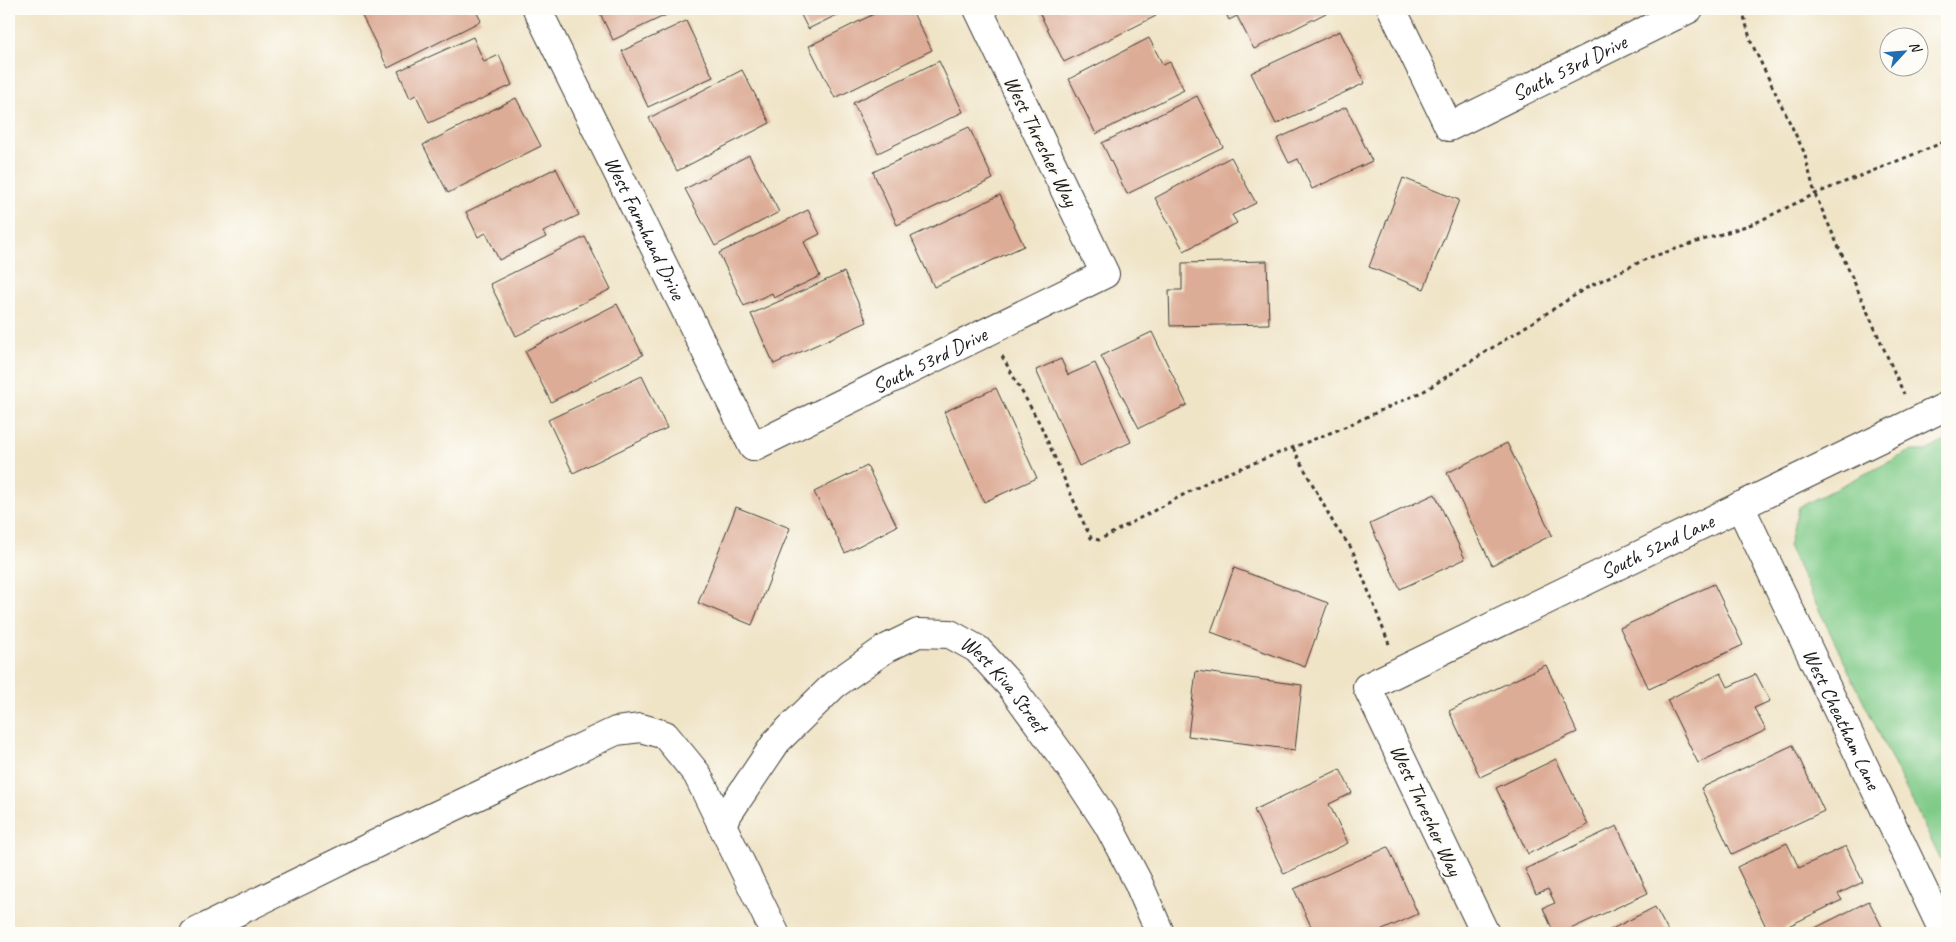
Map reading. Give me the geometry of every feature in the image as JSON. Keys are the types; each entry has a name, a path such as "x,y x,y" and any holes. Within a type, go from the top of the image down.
{"street":[{"name":"West Farmhand Drive","path":"537,9 753,447"},
{"name":"West Thresher Way","path":"978,9 1105,274"},
{"name":"South 53rd Drive","path":"1392,9 1449,127 1689,9"},
{"name":"South 53rd Drive","path":"753,447 1105,274"},
{"name":"South 52nd Lane","path":"1367,687 1947,406"},
{"name":"West Cheatham Lane","path":"1740,506 1944,933"},
{"name":"West Kiva Street","path":"721,824 777,742 834,686 885,649 918,633 950,634 976,649 1010,685 1072,770 1108,825 1138,882 1160,933"},
{"name":"West Thresher Way","path":"1367,687 1485,933"},
{"path":"194,933 403,831 616,731 641,728 665,735 697,774 775,933"}],"path":[{"path":"1742,9 1751,42 1804,152 1815,194 1916,421"},
{"path":"988,331 1040,424 1091,538 1099,540 1213,478 1340,429 1424,391 1588,287 1648,258 1755,223 1815,194 1947,142"},
{"path":"1293,448 1335,526 1352,549 1400,671"}],"green space":[{"path":"1947,440 1947,873 1788,546 1799,507 1911,451 1926,451"}],"building":[{"path":"378,9 475,9 481,21 388,68 362,16"},
{"path":"598,9 679,9 613,40"},
{"path":"798,9 849,9 808,29"},
{"path":"884,9 911,9 932,50 835,98 809,46"},
{"path":"1046,9 1152,9 1156,16 1064,62 1039,12"},
{"path":"1224,9 1334,9 1254,49 1237,16 1229,20"},
{"path":"686,21 713,77 648,107 622,51"},
{"path":"1340,31 1365,83 1276,124 1251,73"},
{"path":"473,37 484,62 499,55 512,85 429,123 416,95 410,98 398,71"},
{"path":"1149,38 1163,65 1170,62 1184,90 1096,134 1069,79"},
{"path":"939,61 963,112 878,153 853,103"},
{"path":"742,70 770,123 677,171 649,118"},
{"path":"1197,96 1223,147 1127,194 1102,143"},
{"path":"516,98 541,146 448,193 423,145"},
{"path":"1346,107 1372,161 1312,189 1298,159 1289,163 1277,139"},
{"path":"969,127 993,179 897,225 873,172"},
{"path":"749,155 779,212 715,246 685,189"},
{"path":"1231,157 1256,203 1232,215 1237,223 1184,251 1155,198"},
{"path":"556,168 579,215 543,232 546,237 499,260 486,233 478,237 466,212"},
{"path":"1403,178 1459,200 1424,289 1369,267"},
{"path":"1000,195 1024,246 934,287 911,237"},
{"path":"808,210 820,234 804,242 820,276 774,298 772,293 744,306 719,253"},
{"path":"585,237 611,289 516,336 490,284"},
{"path":"1267,261 1269,324 1170,326 1169,290 1182,290 1182,263"},
{"path":"844,272 867,322 774,364 751,314"},
{"path":"617,304 643,355 551,402 525,351"},
{"path":"1152,332 1187,405 1139,428 1101,356"},
{"path":"1061,359 1068,375 1095,363 1131,442 1079,466 1036,370"},
{"path":"642,376 667,428 573,473 548,420"},
{"path":"996,388 1037,478 984,502 944,412"},
{"path":"1507,443 1552,535 1492,565 1447,473"},
{"path":"867,466 897,526 845,553 814,492"},
{"path":"1435,494 1465,559 1400,589 1370,524"},
{"path":"736,507 790,528 752,625 698,603"},
{"path":"1234,568 1328,603 1305,667 1211,632"},
{"path":"1714,584 1743,645 1649,689 1620,628"},
{"path":"1546,665 1577,732 1480,777 1449,711"},
{"path":"1196,671 1302,685 1295,750 1188,736"},
{"path":"1721,673 1728,687 1756,674 1770,701 1754,708 1766,730 1698,763 1667,700"},
{"path":"1793,745 1824,811 1732,854 1701,788"},
{"path":"1556,759 1588,825 1528,854 1496,788"},
{"path":"1340,769 1352,793 1329,804 1348,843 1284,874 1254,810"},
{"path":"1617,826 1648,893 1562,933 1554,933 1543,908 1555,903 1548,889 1536,894 1525,869"},
{"path":"1787,843 1799,868 1846,846 1863,882 1838,894 1842,900 1774,933 1769,933 1737,867"},
{"path":"1388,847 1418,914 1376,933 1314,933 1294,889"},
{"path":"1869,901 1885,933 1805,933"},
{"path":"1655,907 1669,933 1604,933"}]}
